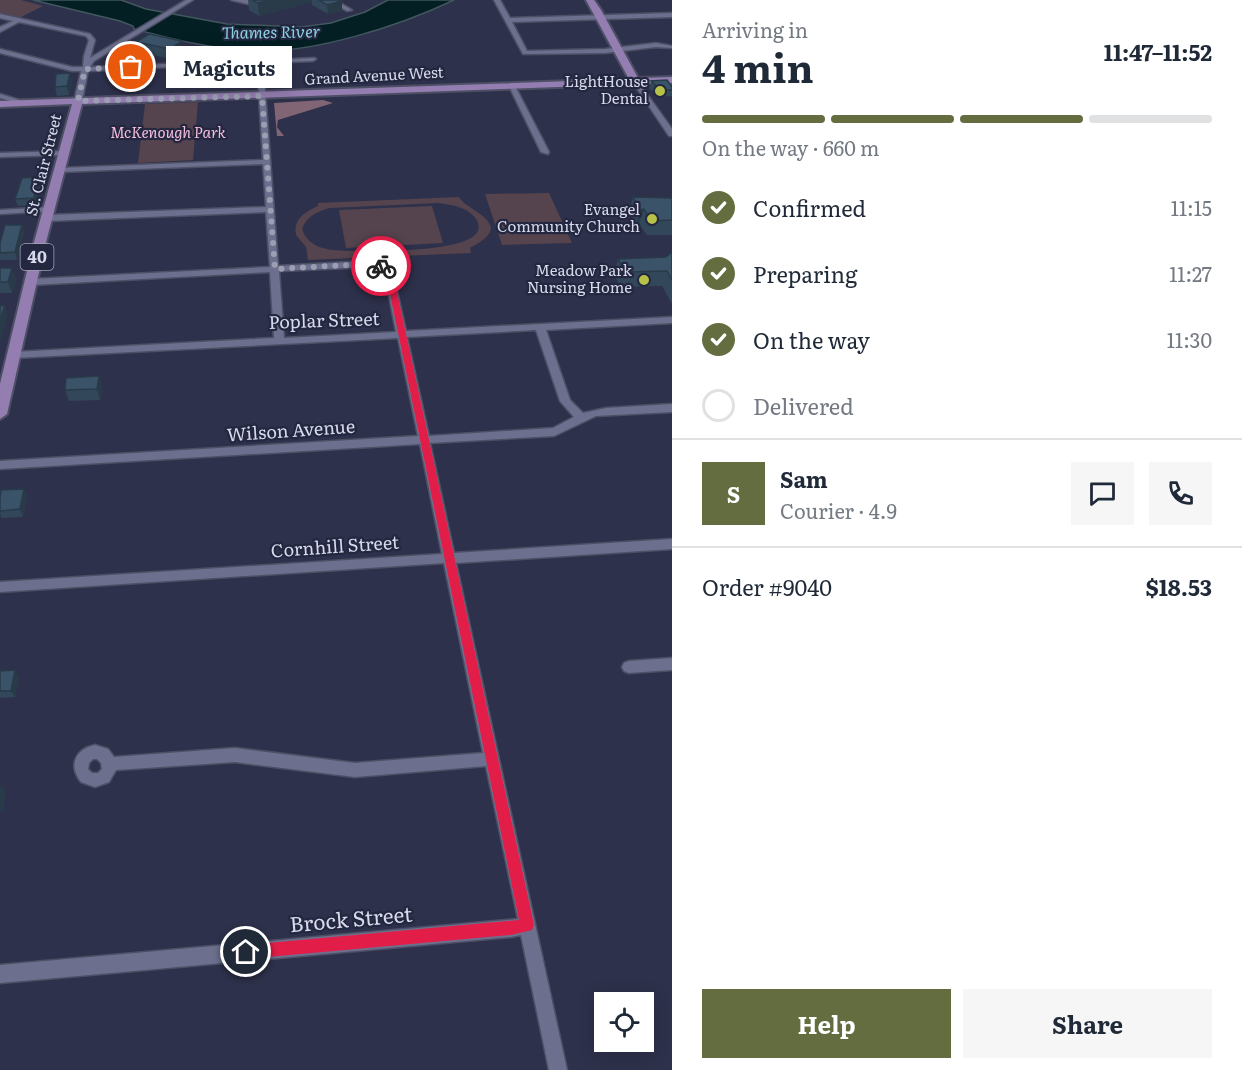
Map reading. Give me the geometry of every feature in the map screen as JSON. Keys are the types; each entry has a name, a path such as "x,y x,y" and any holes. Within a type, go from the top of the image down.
{"main road":[{"path":"590,0 620,49 635,81"},
{"name":"Grand Avenue West","path":"0,104 672,80"},
{"name":"St. Clair Street","path":"0,414 78,101"}],"street":[{"path":"86,67 101,54 190,0"},
{"path":"234,0 248,2 260,0"},
{"path":"331,0 349,10"},
{"path":"497,0 525,53 656,45 670,47"},
{"path":"508,20 672,15"},
{"path":"0,16 88,35 92,40 88,50 101,54"},
{"path":"0,30 18,20"},
{"name":"St. Clair Street","path":"78,101 88,50"},
{"path":"0,51 72,69 313,59"},
{"path":"260,63 279,339"},
{"path":"635,81 672,134"},
{"path":"512,86 545,152"},
{"path":"0,96 24,103"},
{"path":"0,155 64,153"},
{"path":"60,170 267,162"},
{"path":"0,212 270,209"},
{"path":"32,282 368,264 382,266 389,274 558,1070"},
{"name":"Poplar Street","path":"14,355 279,339 672,320"},
{"path":"540,327 565,401 581,417"},
{"name":"Wilson Avenue","path":"0,465 554,432 567,428 581,417 598,412 672,408"},
{"name":"Cornhill Street","path":"0,587 672,544"},
{"path":"629,668 672,664"},
{"path":"110,764 235,755 355,770 492,759"},
{"name":"Brock Street","path":"0,974 527,925"}],"green space":[{"path":"0,0 21,0 43,6 19,18 0,13"},
{"name":"McKenough Park","path":"198,102 193,160 138,163 145,104"},
{"path":"549,193 572,243 502,245 485,194"},
{"path":"459,197 486,219 490,225 490,232 470,248 471,253 308,260 306,247 296,235 296,225 301,217 318,206 318,203","holes":["439,203 459,207 469,212 476,219 478,231 468,239 450,245 402,250 347,251 320,247 309,241 302,229 312,215 329,208"]},
{"path":"432,206 443,243 346,248 339,210"}],"shaded area":[{"path":"323,100 333,103 278,120 277,127 284,136 277,136 274,103"}],"water":[{"name":"Thames River","path":"33,0 121,0 146,9 227,24 301,27 331,23 365,12 388,0 454,0 382,28 328,43 275,51 251,51 178,40 134,29 133,26 120,21"}],"building":[{"path":"252,0 270,0 258,3"},
{"path":"319,0 340,0 342,1 327,5"},
{"path":"149,34 182,41 170,49 136,42"},
{"path":"70,73 67,86 55,87 56,74"},
{"path":"667,80 672,90 661,90 651,81"},
{"path":"38,177 34,198 15,199 22,178"},
{"path":"633,197 672,198 672,220 651,221 644,209 640,210"},
{"path":"5,225 22,225 15,252 0,253"},
{"path":"672,252 672,280 667,271 625,272 618,259 666,257"},
{"path":"0,268 12,268 8,282 0,282"},
{"path":"5,305 0,321 0,306"},
{"path":"99,376 97,389 65,390 66,378"},
{"path":"24,489 20,509 0,511 1,490"},
{"path":"15,670 11,691 0,691 0,671"}],"way so far":[{"path":"131,67 85,69 78,101 262,96 275,269 368,264 381,266"}],"place":[{"name":"Magicuts","path":"131,67"},
{"name":"LightHouse Dental","path":"660,91"},
{"name":"Evangel Community Church","path":"652,219"},
{"name":"Meadow Park Nursing Home","path":"644,280"}],"route":[{"path":"246,952 527,925 389,274 381,266"}]}
